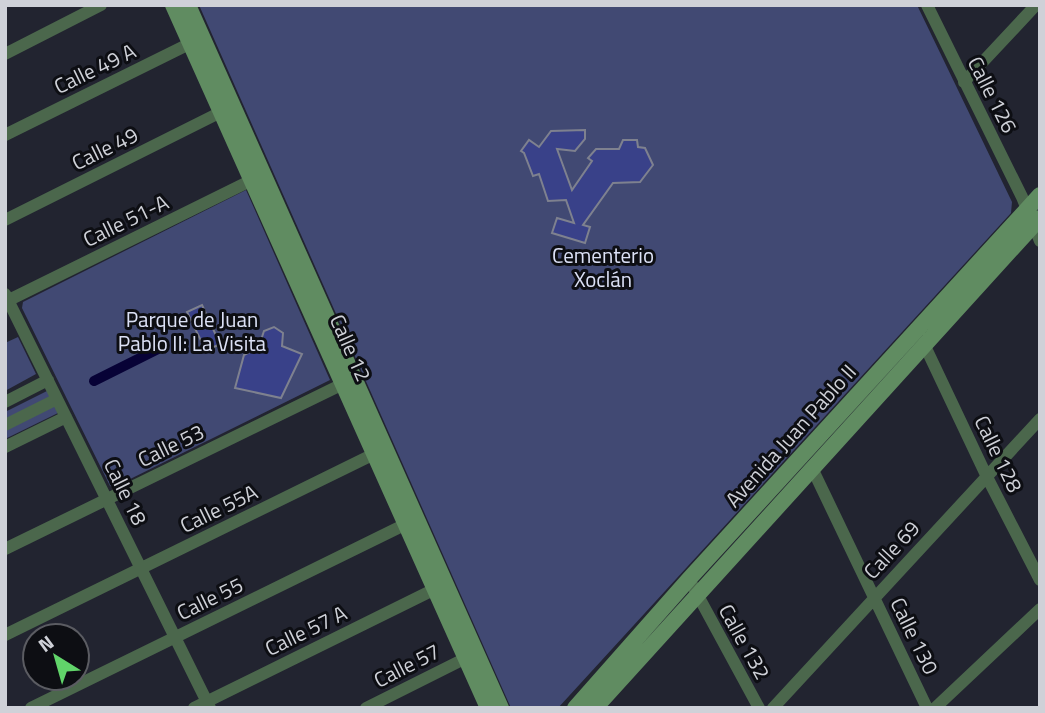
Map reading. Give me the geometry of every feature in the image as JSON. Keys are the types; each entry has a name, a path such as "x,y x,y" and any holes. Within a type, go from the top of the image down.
{"main road":[{"name":"Calle 12","path":"173,5 196,41 421,543 501,708"},
{"name":"Calle 12","path":"188,5 196,41 221,112 257,177"},
{"name":"Avenida Juan Pablo II","path":"595,708 924,344 1033,217 1040,195"},
{"name":"Avenida Juan Pablo II","path":"575,708 689,579 1033,217"},
{"name":"Calle 12","path":"348,381 374,454 406,524 421,543 435,589 488,708"}],"street":[{"path":"5,54 101,5"},
{"name":"Calle 126","path":"927,5 1033,217 1040,241"},
{"path":"964,82 1036,5"},
{"name":"Calle 49 A","path":"5,135 196,41"},
{"name":"Calle 49","path":"5,220 221,112"},
{"name":"Calle 51-A","path":"6,299 257,177"},
{"name":"Calle 18","path":"6,299 209,705"},
{"name":"Calle 128","path":"924,344 987,477 1040,580"},
{"path":"5,402 48,380"},
{"name":"Calle 53","path":"5,550 348,381"},
{"path":"5,425 51,402"},
{"path":"5,447 66,417"},
{"name":"Calle 69","path":"773,708 1040,419"},
{"name":"Calle 55A","path":"5,635 374,454"},
{"name":"Calle 130","path":"812,468 927,708"},
{"name":"Calle 55","path":"31,708 406,524"},
{"name":"Calle 132","path":"689,579 759,708"},
{"name":"Calle 57 A","path":"194,708 209,705 435,589"},
{"path":"934,708 1040,610"},
{"name":"Calle 57","path":"366,708 466,658"}],"green space":[{"name":"Cementerio Xoclán","path":"199,5 917,5 1012,202 1011,213 558,708 511,708"},
{"name":"Parque de Juan Pablo II: La Visita","path":"246,190 330,380 114,487 110,486 22,308 23,302"},
{"path":"18,337 36,374 5,391 5,343"},
{"path":"47,391 58,413 5,439 5,412"}],"building":[{"path":"585,130 585,139 575,151 557,149 572,190 592,161 588,158 596,149 619,149 623,140 637,140 638,147 645,148 653,165 640,182 613,183 583,225 590,227 585,243 552,233 557,218 574,223 566,200 548,201 539,174 533,176 521,151 529,140 539,147 551,131"},
{"path":"202,305 220,344 206,351 187,312"},
{"path":"274,327 283,333 282,346 302,354 281,398 235,388 244,355 263,345 264,331"}],"waterway":[{"path":"94,381 158,349"}]}
